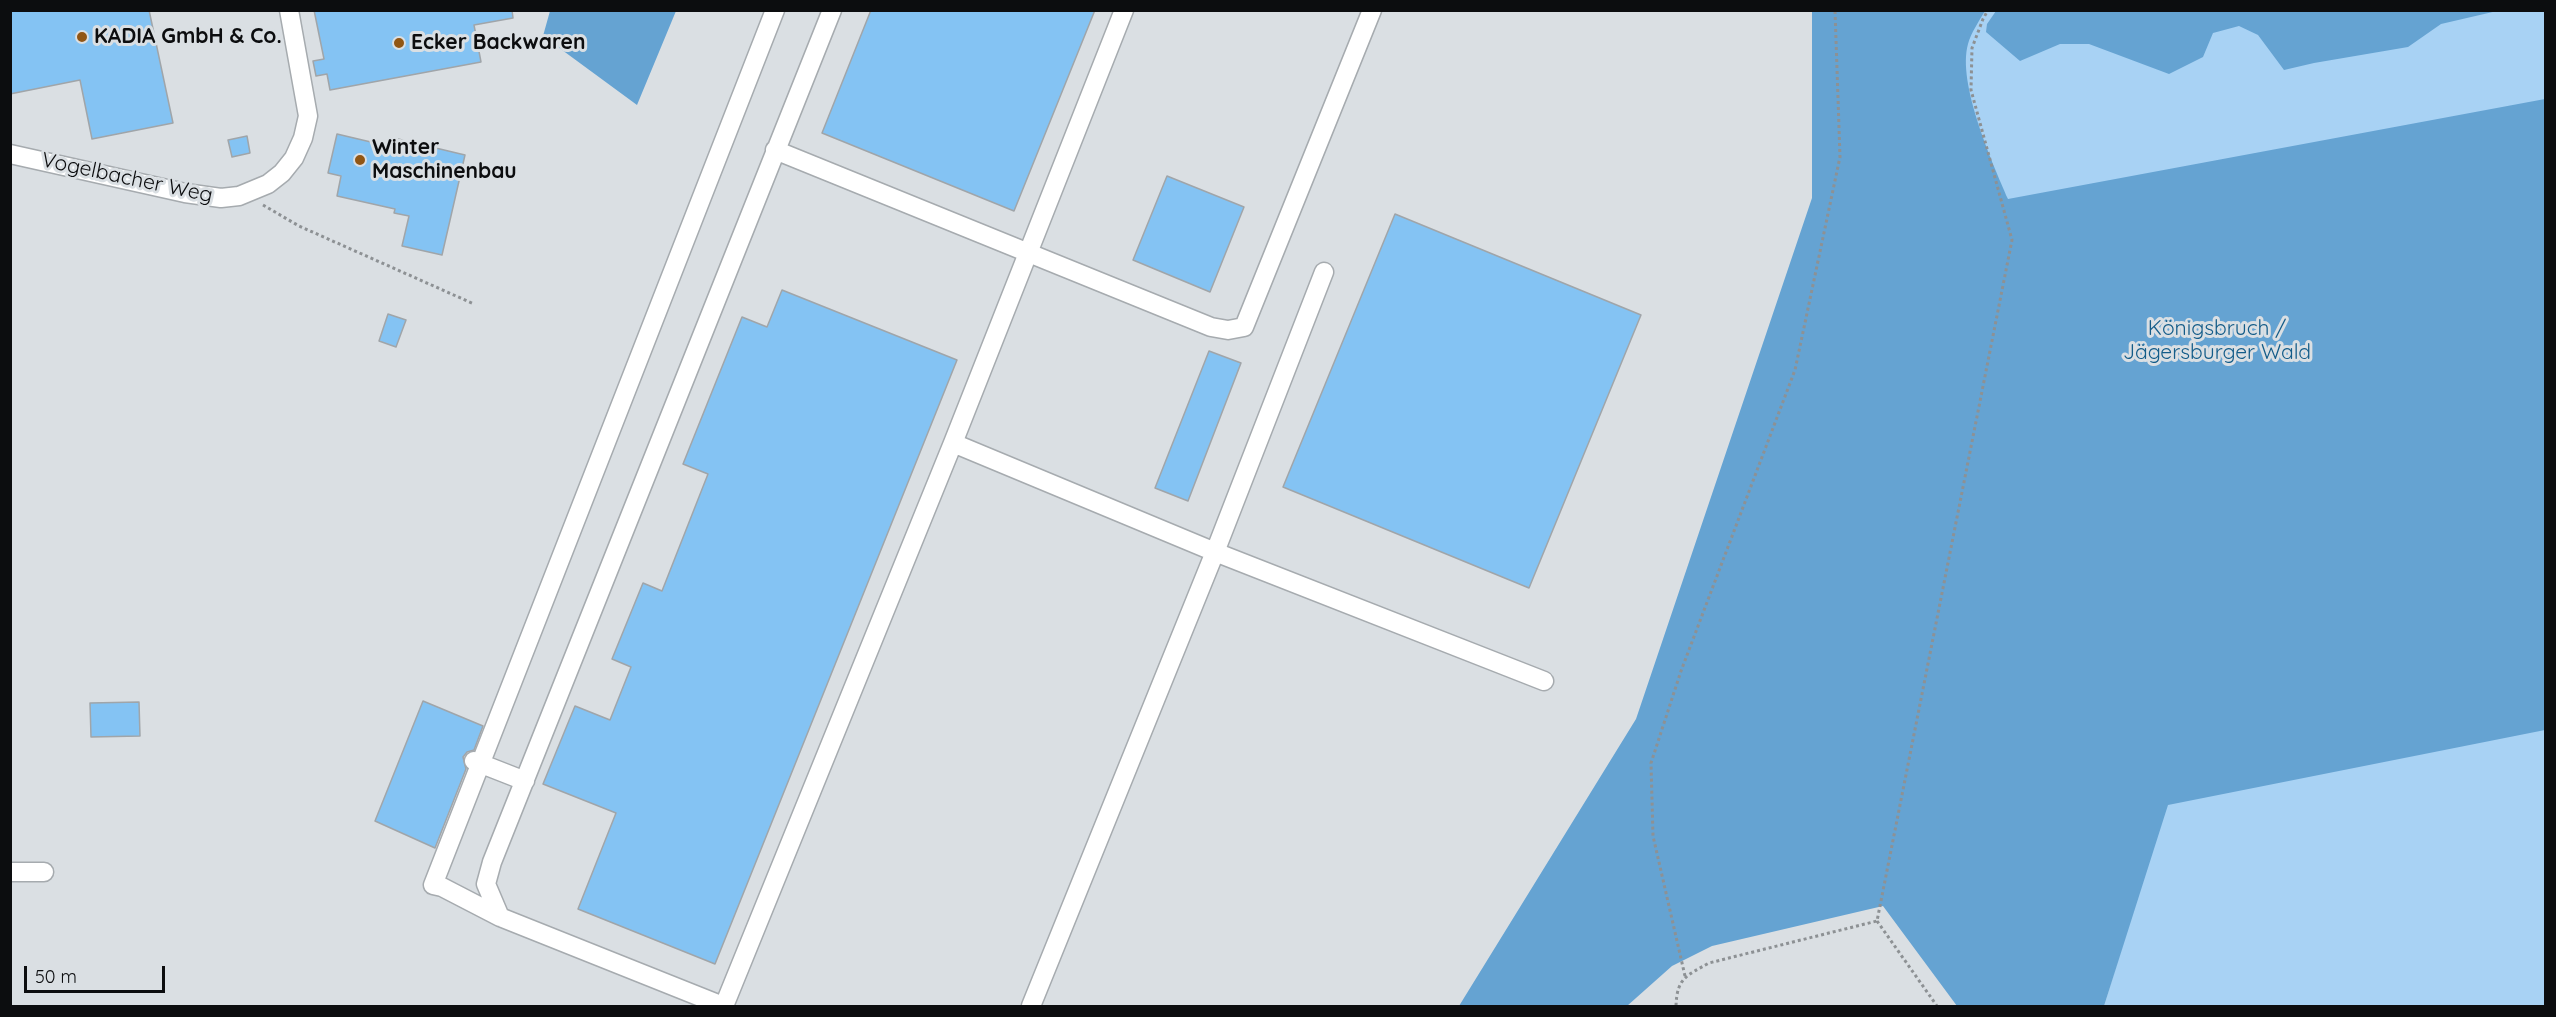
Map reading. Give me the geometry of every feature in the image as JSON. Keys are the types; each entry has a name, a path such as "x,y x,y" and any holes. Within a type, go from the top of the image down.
{"street":[{"name":"Vogelbacher Weg","path":"10,154 185,193 221,198 253,192 282,173 294,158 303,138 308,116 289,10"},
{"path":"775,10 477,762 433,885 442,887 500,917 724,1006 953,443 1124,10"},
{"path":"500,917 486,884 832,10"},
{"path":"776,150 1211,327 1228,330 1244,327 1372,10"},
{"path":"1031,1006 1215,552 1324,272"},
{"path":"953,443 1215,552 1544,681"},
{"path":"477,762 525,781"},
{"path":"10,872 44,872"}],"path":[{"path":"1685,976 1653,836 1651,763 1681,670 1795,370 1840,157 1835,10"},
{"path":"1937,1006 1877,921 2012,240 1971,90 1972,48 1988,10"},
{"path":"253,192 265,208 299,226 474,304"},
{"path":"1676,1006 1676,989 1685,976 1709,963 1877,921"}],"green space":[{"path":"2497,10 2441,24 2408,47 2284,70 2258,35 2239,26 2213,33 2203,57 2169,74 2089,44 2060,44 2020,61 1986,32 1987,24 1996,11"},
{"path":"550,11 676,11 637,105 543,36"},
{"name":"Königsbruch / Jägersburger Wald","path":"1812,11 1985,11 1968,44 1967,79 1978,122 2008,199 2545,99 2545,730 2168,805 2104,1006 1957,1006 1883,906 1712,946 1672,966 1627,1006 1459,1006 1636,719 1812,198"},
{"name":"Königsbruch / Jägersburger Wald","path":"1858,11 2545,11 2545,1006 2104,1006 2136,902"}],"building":[{"name":"KADIA GmbH & Co.","path":"10,10 149,10 173,123 92,139 80,80 10,94"},
{"name":"Ecker Backwaren","path":"314,10 512,10 513,18 474,25 481,62 330,90 327,74 316,76 313,61 324,59"},
{"path":"871,10 1095,10 1014,211 822,133"},
{"path":"337,134 392,147 394,138 465,155 442,255 402,246 409,216 394,213 395,209 337,196 341,176 328,173"},
{"path":"247,136 250,153 232,157 228,140"},
{"path":"1167,176 1244,207 1210,292 1133,260"},
{"path":"1395,214 1641,315 1529,588 1283,487"},
{"path":"782,290 957,360 715,964 578,909 616,813 543,784 575,706 610,720 631,667 612,659 643,583 662,591 708,474 683,464 742,317 767,327"},
{"path":"388,314 406,320 396,347 379,341"},
{"path":"1209,351 1241,363 1188,501 1155,488"},
{"path":"423,701 483,726 474,750 467,752 463,757 466,769 435,848 375,821"},
{"path":"139,702 140,736 91,737 90,703"}],"place":[{"name":"KADIA GmbH & Co.","path":"82,37"},
{"name":"Ecker Backwaren","path":"399,43"},
{"name":"Winter Maschinenbau","path":"360,160"}]}
